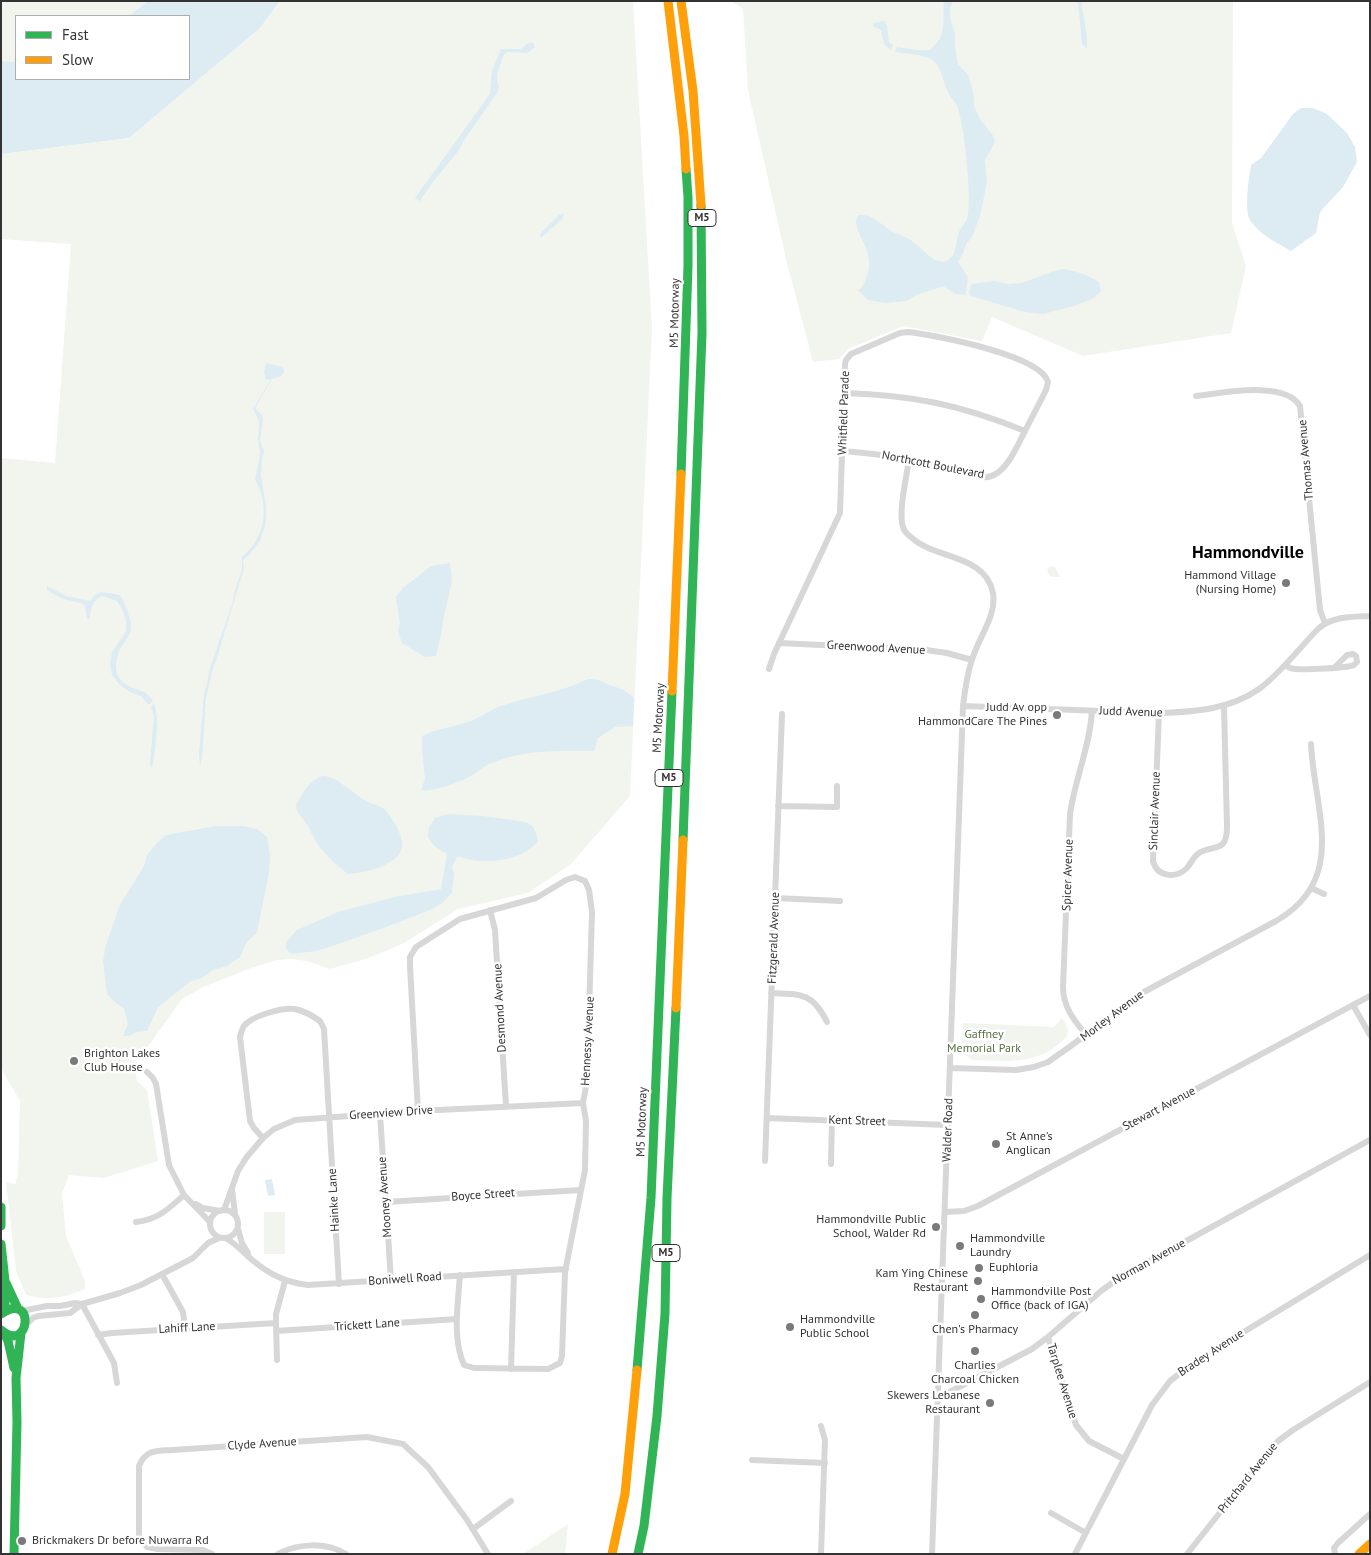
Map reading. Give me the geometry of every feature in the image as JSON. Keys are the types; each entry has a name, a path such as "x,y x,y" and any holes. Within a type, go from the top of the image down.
{"main road":[{"name":"M5 Motorway","path":"612,1554 625,1494 641,1334 651,1198 678,525 686,385 688,198 684,136 668,1"},
{"name":"M5","path":"638,1554 644,1526 657,1416 665,1314 702,333 699,161 694,103 681,1"},
{"path":"1,1207 1,1226"},
{"path":"1,1244 5,1281 2,1313 14,1308 20,1310"},
{"path":"5,1281 20,1310 26,1317 16,1378"},
{"path":"3,1331 12,1336 24,1329"},
{"path":"3,1331 10,1349 16,1378 14,1554"},
{"path":"1359,1554 1370,1544"}],"street":[{"name":"Whitfield Parade","path":"769,669 779,643 840,513 846,360 854,352 904,332 912,332 956,340 1018,359 1036,368 1045,375 1048,382 1046,390 1024,432"},
{"name":"Thomas Avenue","path":"1196,396 1262,390 1286,394 1297,401 1300,406 1320,610 1325,623"},
{"path":"844,392 894,395 940,403 988,417 1024,432"},
{"name":"Northcott Boulevard","path":"842,451 909,459 936,464 980,477 989,477 1006,464 1024,432"},
{"name":"Walder Road","path":"909,459 902,515 904,530 926,547 974,565 986,577 994,598 993,611 972,660 963,706 932,1554"},
{"path":"1325,623 1341,618 1370,616"},
{"name":"Judd Avenue","path":"963,706 1158,713 1188,712 1224,706 1240,700 1259,689 1325,623"},
{"name":"Greenwood Avenue","path":"779,643 926,650 947,653 972,660"},
{"path":"1284,665 1295,669 1335,667"},
{"name":"Sinclair Avenue","path":"1158,713 1153,861 1156,870 1165,875 1170,875 1185,870 1197,854 1216,848 1226,839 1224,706"},
{"name":"Spicer Avenue","path":"1086,1036 1068,1012 1064,1000 1063,987 1070,814 1077,777 1091,727 1092,710"},
{"name":"Fitzgerald Avenue","path":"765,1161 782,714"},
{"name":"Morley Avenue","path":"950,1068 1010,1070 1034,1068 1055,1058 1142,993 1284,917 1311,888 1320,866 1323,840 1311,744"},
{"path":"778,806 836,807 837,786"},
{"name":"Hennessy Avenue","path":"418,1111 410,966 410,957 416,946 460,919 536,898 566,880 575,877 585,881 589,890 592,912 587,1081 583,1103 586,1121 585,1170 566,1269 562,1356 560,1363 548,1369 474,1368 464,1364 459,1354 457,1320 460,1275"},
{"path":"1311,888 1324,894"},
{"path":"775,898 840,901"},
{"name":"Desmond Avenue","path":"490,910 495,930 506,1106"},
{"path":"772,993 796,994 809,998 820,1008 827,1022"},
{"name":"Stewart Avenue","path":"944,1212 964,1211 978,1206 1370,996"},
{"path":"1353,1005 1370,1035"},
{"name":"Hainke Lane","path":"263,1138 250,1121 240,1037 243,1026 247,1022 280,1010 296,1009 320,1021 324,1029 339,1284"},
{"path":"147,1072 156,1084 168,1166 184,1195 210,1222"},
{"name":"Greenview Drive","path":"222,1210 238,1171 246,1158 263,1138 281,1125 295,1120 418,1111 583,1103"},
{"name":"Mooney Avenue","path":"380,1114 391,1280"},
{"name":"Kent Street","path":"767,1118 948,1125"},
{"path":"831,1164 832,1120"},
{"name":"Norman Avenue","path":"938,1398 1032,1349 1048,1338 1101,1291 1119,1278 1370,1140"},
{"name":"Greenview Drive","path":"232,1188 234,1214"},
{"name":"Boyce Street","path":"386,1202 581,1190"},
{"path":"136,1222 159,1216 184,1195"},
{"path":"192,1203 203,1208 222,1210 234,1214 238,1221 242,1243 250,1258"},
{"path":"208,1243 211,1230 210,1222 213,1215 222,1210"},
{"path":"211,1230 215,1236 226,1239 234,1236 238,1229"},
{"path":"24,1329 33,1318 38,1316 70,1313 82,1304 120,1293 141,1284 192,1258 208,1243 219,1238"},
{"name":"Boniwell Road","path":"226,1239 234,1243 264,1268 285,1281 308,1285 566,1269"},
{"name":"Bradey Avenue","path":"1075,1554 1158,1396 1170,1381 1183,1370 1370,1255"},
{"path":"511,1368 514,1272"},
{"path":"162,1274 183,1312 186,1328"},
{"path":"278,1360 276,1314 285,1281"},
{"path":"20,1310 75,1303 82,1304"},
{"path":"82,1304 114,1363 117,1383"},
{"name":"Trickett Lane","path":"276,1331 457,1320"},
{"name":"Lahiff Lane","path":"98,1335 276,1323"},
{"name":"Tarplee Avenue","path":"1048,1338 1076,1425 1089,1441 1124,1459"},
{"name":"Pritchard Avenue","path":"1187,1554 1278,1441 1370,1382"},
{"path":"821,1426 826,1440 822,1554"},
{"name":"Clyde Avenue","path":"212,1554 203,1550 147,1547 139,1536 139,1466 146,1454 154,1451 367,1438 403,1444 428,1467 473,1529 488,1554"},
{"path":"752,1460 825,1463"},
{"path":"473,1529 511,1501"},
{"path":"1051,1513 1086,1533"},
{"path":"1335,1554 1334,1548 1338,1543 1370,1514"},
{"path":"278,1554 286,1549 314,1545 337,1548 346,1554"}],"green space":[{"path":"1,1 148,1 130,15 15,15 15,62 1,61"},
{"path":"280,1 633,1 652,328 630,796 571,864 528,893 458,909 404,943 369,958 330,969 307,961 277,960 203,987 182,999 147,1048 134,1061 137,1081 147,1090 158,1161 104,1178 69,1175 62,1193 66,1236 85,1281 85,1289 57,1298 34,1297 26,1295 16,1271 6,1182 15,1184 18,1175 20,1101 1,1068 1,458 55,463 71,244 1,239 1,154 129,138 260,28"},
{"path":"731,1 1233,1 1232,223 1246,266 1231,333 1083,356 992,317 982,341 903,326 848,349 839,359 813,362 786,259 748,90 743,9"},
{"path":"1052,566 1055,567 1060,577 1049,575 1047,570"},
{"name":"Gaffney Memorial Park","path":"1062,1018 1068,1029 1067,1035 1059,1044 1040,1056 1019,1060 975,1060 963,1051 963,1023 1054,1027"},
{"path":"264,1212 285,1212 285,1254 264,1254"},
{"path":"568,1524 565,1554 523,1554"}],"shaded area":[{"path":"148,1 280,1 260,28 129,138 1,154 1,61 15,62 15,80 190,80 190,15 130,15"},
{"path":"944,1 953,1 950,8 950,17 955,34 958,64 968,75 973,91 974,106 980,119 994,137 995,142 985,160 987,182 980,216 972,237 966,244 958,262 968,277 966,295 956,294 943,286 916,295 907,301 885,303 868,300 858,290 865,281 869,270 869,260 857,228 856,221 858,215 872,218 891,231 910,239 937,261 942,262 953,256 959,232 967,219 969,197 967,162 957,106 948,92 941,72 935,62 922,56 895,52 897,47 930,50 936,44 940,39 943,28"},
{"path":"1078,1 1081,1 1087,48 1082,44"},
{"path":"884,21 887,26 889,43 893,45 891,50 884,44 881,30 873,26 873,23"},
{"path":"532,42 535,47 527,53 507,52 504,54 498,71 499,87 497,93 459,150 420,201 415,198 490,94 492,71 501,49 521,49"},
{"path":"1301,108 1313,108 1327,114 1347,133 1355,147 1357,162 1343,187 1320,212 1316,233 1291,251 1258,230 1250,220 1247,209 1248,193 1251,165 1261,158 1293,114"},
{"path":"564,213 562,219 541,238 540,234 559,215"},
{"path":"1063,269 1082,274 1099,282 1101,291 1094,298 1074,306 1043,314 1025,312 969,294 971,284 994,281 1008,284 1022,283"},
{"path":"266,363 283,367 284,372 281,376 272,379 255,408 262,415 263,420 260,441 264,451 261,476 266,506 266,522 260,541 243,560 244,568 213,668 206,698 200,766 199,754 204,694 210,668 233,602 242,569 242,557 256,540 261,531 263,521 263,500 255,479 260,452 258,440 259,424 253,409 271,379 266,380 264,373"},
{"path":"450,563 452,581 436,656 425,657 402,643 398,631 400,623 396,597 403,588 431,566"},
{"path":"47,586 66,596 90,601 101,592 120,595 127,611 131,631 118,654 116,662 118,675 125,684 144,692 151,698 153,700 150,704 141,696 130,692 120,685 112,675 110,664 112,652 126,632 126,620 117,601 102,596 92,606 90,619 87,619 85,606 82,603 63,599 47,590"},
{"path":"588,679 599,680 622,689 634,698 633,726 615,727 598,738 594,751 542,752 517,755 489,764 469,777 452,784 438,789 421,790 425,779 422,736 473,720 501,706 567,688"},
{"path":"154,703 157,726 152,769 150,764 154,716 151,707"},
{"path":"322,776 334,779 364,800 383,808 388,813 397,828 402,844 399,854 394,860 371,870 348,874 324,852 296,808 304,791 317,778"},
{"path":"447,814 483,816 525,822 533,827 538,842 523,853 507,859 481,861 457,857 452,867 454,873 452,893 442,903 432,909 335,945 316,951 291,954 286,948 286,942 297,930 338,912 395,897 441,889 447,854 434,846 428,837 429,827 435,818"},
{"path":"216,826 243,826 257,829 267,837 270,855 269,873 257,932 246,943 240,957 227,966 213,970 202,978 191,981 158,1007 147,1031 123,1036 128,1024 124,1008 107,994 103,961 106,945 120,905 144,866 147,855 166,835"},
{"path":"272,1179 275,1195 268,1196 265,1180"}],"traffic: fast":[{"path":"681,474 688,266 686,169"},
{"path":"683,840 702,333 701,205"},
{"path":"637,1370 651,1198 672,691"},
{"path":"638,1554 644,1526 657,1416 665,1314 667,1198 676,1008"},
{"path":"1,1207 1,1226"},
{"path":"1,1244 5,1281 5,1310"},
{"path":"6,1283 18,1309"},
{"path":"1,1314 12,1309 20,1310 24,1315 25,1322 23,1330 18,1335 11,1336 1,1330"},
{"path":"4,1333 8,1341 14,1368"},
{"path":"14,1554 16,1378 21,1333"}],"traffic: slow":[{"path":"668,1 684,136 686,169"},
{"path":"681,1 693,91 701,205"},
{"path":"672,691 681,474"},
{"path":"676,1008 683,840"},
{"path":"612,1554 625,1494 637,1370"},
{"path":"1359,1554 1370,1544"}],"place":[{"name":"Hammond Village (Nursing Home)","path":"1286,583"},
{"name":"Judd Av opp HammondCare The Pines","path":"1057,715"},
{"name":"Brighton Lakes Club House","path":"74,1061"},
{"name":"St Anne's Anglican","path":"996,1144"},
{"name":"Hammondville Public School, Walder Rd","path":"936,1227"},
{"name":"Hammondville Laundry","path":"960,1246"},
{"name":"Euphloria","path":"979,1268"},
{"name":"Kam Ying Chinese Restaurant","path":"978,1281"},
{"name":"Hammondville Post Office (back of IGA)","path":"981,1299"},
{"name":"Chen's Pharmacy","path":"975,1315"},
{"name":"Hammondville Public School","path":"790,1327"},
{"name":"Charlies Charcoal Chicken","path":"975,1351"},
{"name":"Skewers Lebanese Restaurant","path":"990,1403"},
{"name":"Brickmakers Dr before Nuwarra Rd","path":"22,1541"}],"district":[{"name":"Hammondville","path":"1248,553"}]}
